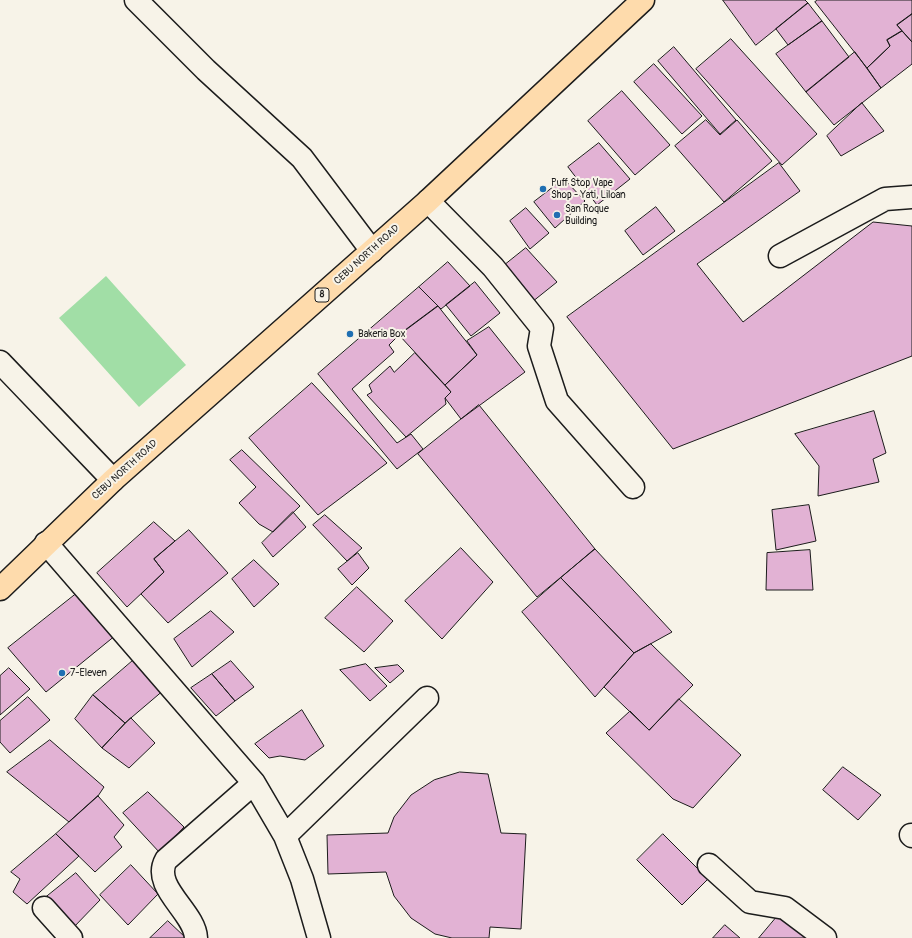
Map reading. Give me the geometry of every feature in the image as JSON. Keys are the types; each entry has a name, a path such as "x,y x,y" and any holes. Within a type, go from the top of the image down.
{"main road":[{"name":"CEBU NORTH ROAD","path":"0,589 113,480 428,201 643,0"}],"street":[{"path":"136,0 206,70 302,158 372,251"},
{"path":"780,256 885,199 912,197"},
{"path":"428,201 493,267 542,328 539,346 558,401 633,487"},
{"path":"0,362 113,480"},
{"path":"46,543 254,783 285,836 302,879 319,938"},
{"path":"285,836 427,698"},
{"path":"196,938 195,929 170,891 163,877 162,868 166,860 254,783"},
{"path":"709,865 750,902 785,908 825,938"},
{"path":"44,908 71,938"}],"green space":[{"path":"106,276 186,365 139,407 59,318"}],"building":[{"path":"723,0 805,0 808,3 756,45"},
{"path":"818,0 912,0 912,14 897,25 902,31 887,40 890,46 867,68 815,2"},
{"path":"808,3 822,21 788,45 776,29"},
{"path":"912,14 912,42 897,25"},
{"path":"822,21 849,57 806,92 776,54"},
{"path":"902,31 912,42 912,64 881,88 867,68 890,46 887,40"},
{"path":"731,39 817,134 782,165 696,69"},
{"path":"674,47 736,120 720,134 658,61"},
{"path":"855,52 881,88 834,125 806,92"},
{"path":"654,64 702,116 682,134 634,82"},
{"path":"622,91 670,145 635,175 588,121"},
{"path":"862,103 884,131 841,156 827,136"},
{"path":"706,120 720,135 737,120 772,161 724,202 675,146"},
{"path":"599,143 630,179 597,205 568,167"},
{"path":"779,163 800,191 697,264 743,322 873,222 912,226 912,356 673,449 567,317"},
{"name":"San Roque Building","path":"564,179 585,201 555,228 534,202"},
{"path":"656,207 675,231 643,255 625,231"},
{"path":"526,208 549,233 530,249 510,221"},
{"path":"526,248 557,282 532,302 501,268"},
{"path":"448,262 470,286 441,309 419,287"},
{"path":"475,282 500,313 471,336 446,305"},
{"path":"419,287 438,306 399,335 389,345 394,352 352,389 397,443 411,434 423,449 397,469 318,374"},
{"path":"438,306 477,355 445,385 399,335"},
{"path":"489,327 525,372 461,419 445,398 451,392 445,385 477,355 467,341"},
{"path":"415,353 451,392 445,398 446,404 406,437 367,395 372,392 369,385 390,366 394,372"},
{"path":"312,383 387,463 318,515 249,438"},
{"path":"479,405 595,549 537,597 418,454"},
{"path":"874,411 886,453 873,459 879,482 818,496 819,466 795,434"},
{"path":"242,450 300,506 273,532 259,524 239,503 256,487 230,460"},
{"path":"809,505 816,541 776,550 772,510"},
{"path":"293,512 306,527 273,557 262,543"},
{"path":"325,515 362,548 347,561 313,525"},
{"path":"154,522 175,541 154,559 164,572 127,607 97,573"},
{"path":"189,530 228,573 168,623 141,594 164,572 154,559"},
{"path":"461,548 493,582 442,639 405,601"},
{"path":"595,549 672,632 634,653 561,578"},
{"path":"810,550 813,590 766,590 767,553"},
{"path":"358,553 369,568 352,585 338,569"},
{"path":"254,560 279,584 254,607 232,579"},
{"path":"561,578 634,653 595,697 522,612"},
{"path":"357,587 393,621 364,652 325,618"},
{"path":"76,594 116,635 46,692 8,648"},
{"path":"211,611 234,632 192,667 174,639"},
{"path":"651,644 693,685 649,730 604,687 634,653"},
{"path":"136,658 165,689 125,723 93,695"},
{"path":"231,661 254,687 235,701 212,674"},
{"path":"366,664 387,686 370,701 340,670"},
{"path":"398,665 404,671 390,683 375,668"},
{"path":"9,668 30,689 0,715 0,676"},
{"path":"212,674 235,701 216,716 191,688"},
{"path":"93,695 125,723 102,748 75,719"},
{"path":"28,697 50,720 10,753 0,742 0,721"},
{"path":"679,699 741,755 693,808 673,799 606,733 630,711 649,730"},
{"path":"302,710 324,746 305,760 280,756 269,758 255,744"},
{"path":"131,718 155,743 129,768 102,748"},
{"path":"50,740 104,787 98,796 69,822 7,772"},
{"path":"843,767 881,795 858,820 823,790"},
{"path":"460,772 488,774 501,833 526,834 521,929 490,927 489,938 452,938 435,934 411,918 394,896 386,872 328,874 327,835 388,833 394,817 411,795 434,780"},
{"path":"148,792 184,827 160,853 123,813"},
{"path":"98,796 124,825 114,837 122,847 95,872 56,834"},
{"path":"56,834 79,856 27,904 13,892 20,879 11,872"},
{"path":"663,834 708,879 682,905 637,860"},
{"path":"131,865 158,894 128,925 100,895"},
{"path":"76,873 100,900 72,929 45,898"},
{"path":"781,912 812,938 759,938"},
{"path":"168,921 186,938 150,938"},
{"path":"725,925 740,938 713,938"}],"place":[{"name":"Puff Stop Vape Shop - Yati, Liloan","path":"543,189"},
{"name":"San Roque Building","path":"557,215"},
{"name":"Bakeria Box","path":"350,334"},
{"name":"7-Eleven","path":"62,673"}]}
